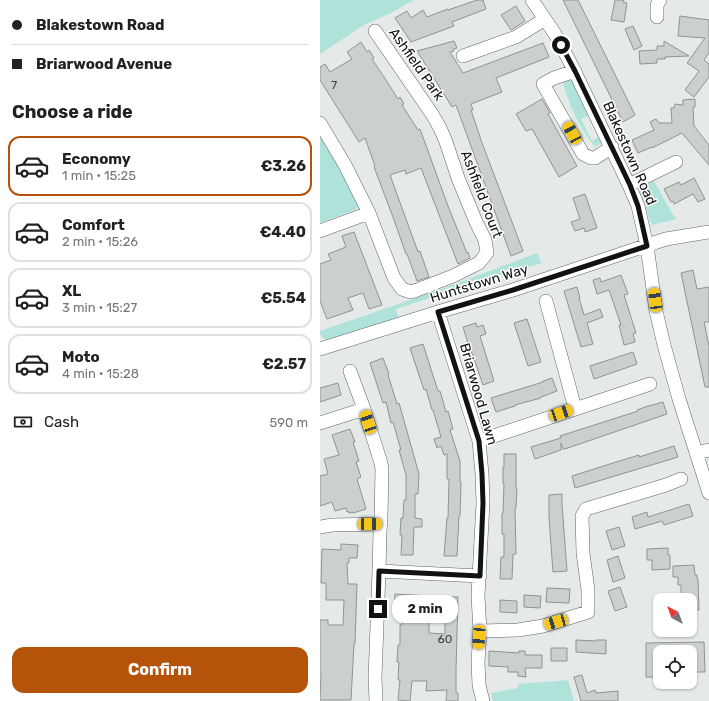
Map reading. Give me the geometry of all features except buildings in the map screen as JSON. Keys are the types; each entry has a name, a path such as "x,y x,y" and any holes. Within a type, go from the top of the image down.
{"street":[{"name":"Blakestown Road","path":"532,0 555,34 575,71 630,185 638,206 647,246 658,318 671,371 709,493"},
{"path":"657,16 657,5 660,0"},
{"path":"468,52 516,37 545,20"},
{"name":"Ashfield Park","path":"375,31 432,114"},
{"path":"575,71 554,78 543,84 583,154 590,158 594,158 612,147"},
{"name":"Ashfield Court","path":"320,123 336,150 369,214 394,278 402,289 411,292 453,276 479,263 486,253 485,240 458,178 446,142 432,114"},
{"path":"630,185 676,162"},
{"path":"320,231 369,214"},
{"name":"Huntstown Way","path":"320,349 513,290 666,239 709,232"},
{"path":"546,301 575,408"},
{"name":"Briarwood Lawn","path":"438,312 479,441 483,503 478,596 480,631 478,662 479,685 483,701"},
{"path":"350,371 381,463 382,497 374,678 376,701"},
{"path":"479,441 650,384"},
{"path":"320,423 364,410"},
{"path":"696,453 709,450"},
{"path":"480,631 518,630 537,627 588,612 588,590 583,553 582,516 586,509 666,485 681,479"},
{"path":"320,528 332,525 381,524"},
{"path":"379,571 480,576"}],"green space":[{"path":"320,0 414,0 391,13 364,25 320,54"},
{"path":"567,78 572,80 588,116 581,119 592,141 599,137 601,143 595,147 579,123 567,97 562,79"},
{"path":"320,128 359,203 357,209 320,223"},
{"path":"654,181 673,215 677,219 652,225 638,186 642,182"},
{"path":"537,253 542,263 506,273 396,309 399,318 336,339 325,340 320,334 320,331 436,291"},
{"path":"568,680 574,701 493,701 491,693 518,688 518,684"}],"route":[{"path":"378,609 379,571 480,576 483,503 479,441 438,312 513,290 647,246 638,206 630,185 561,45"}]}
